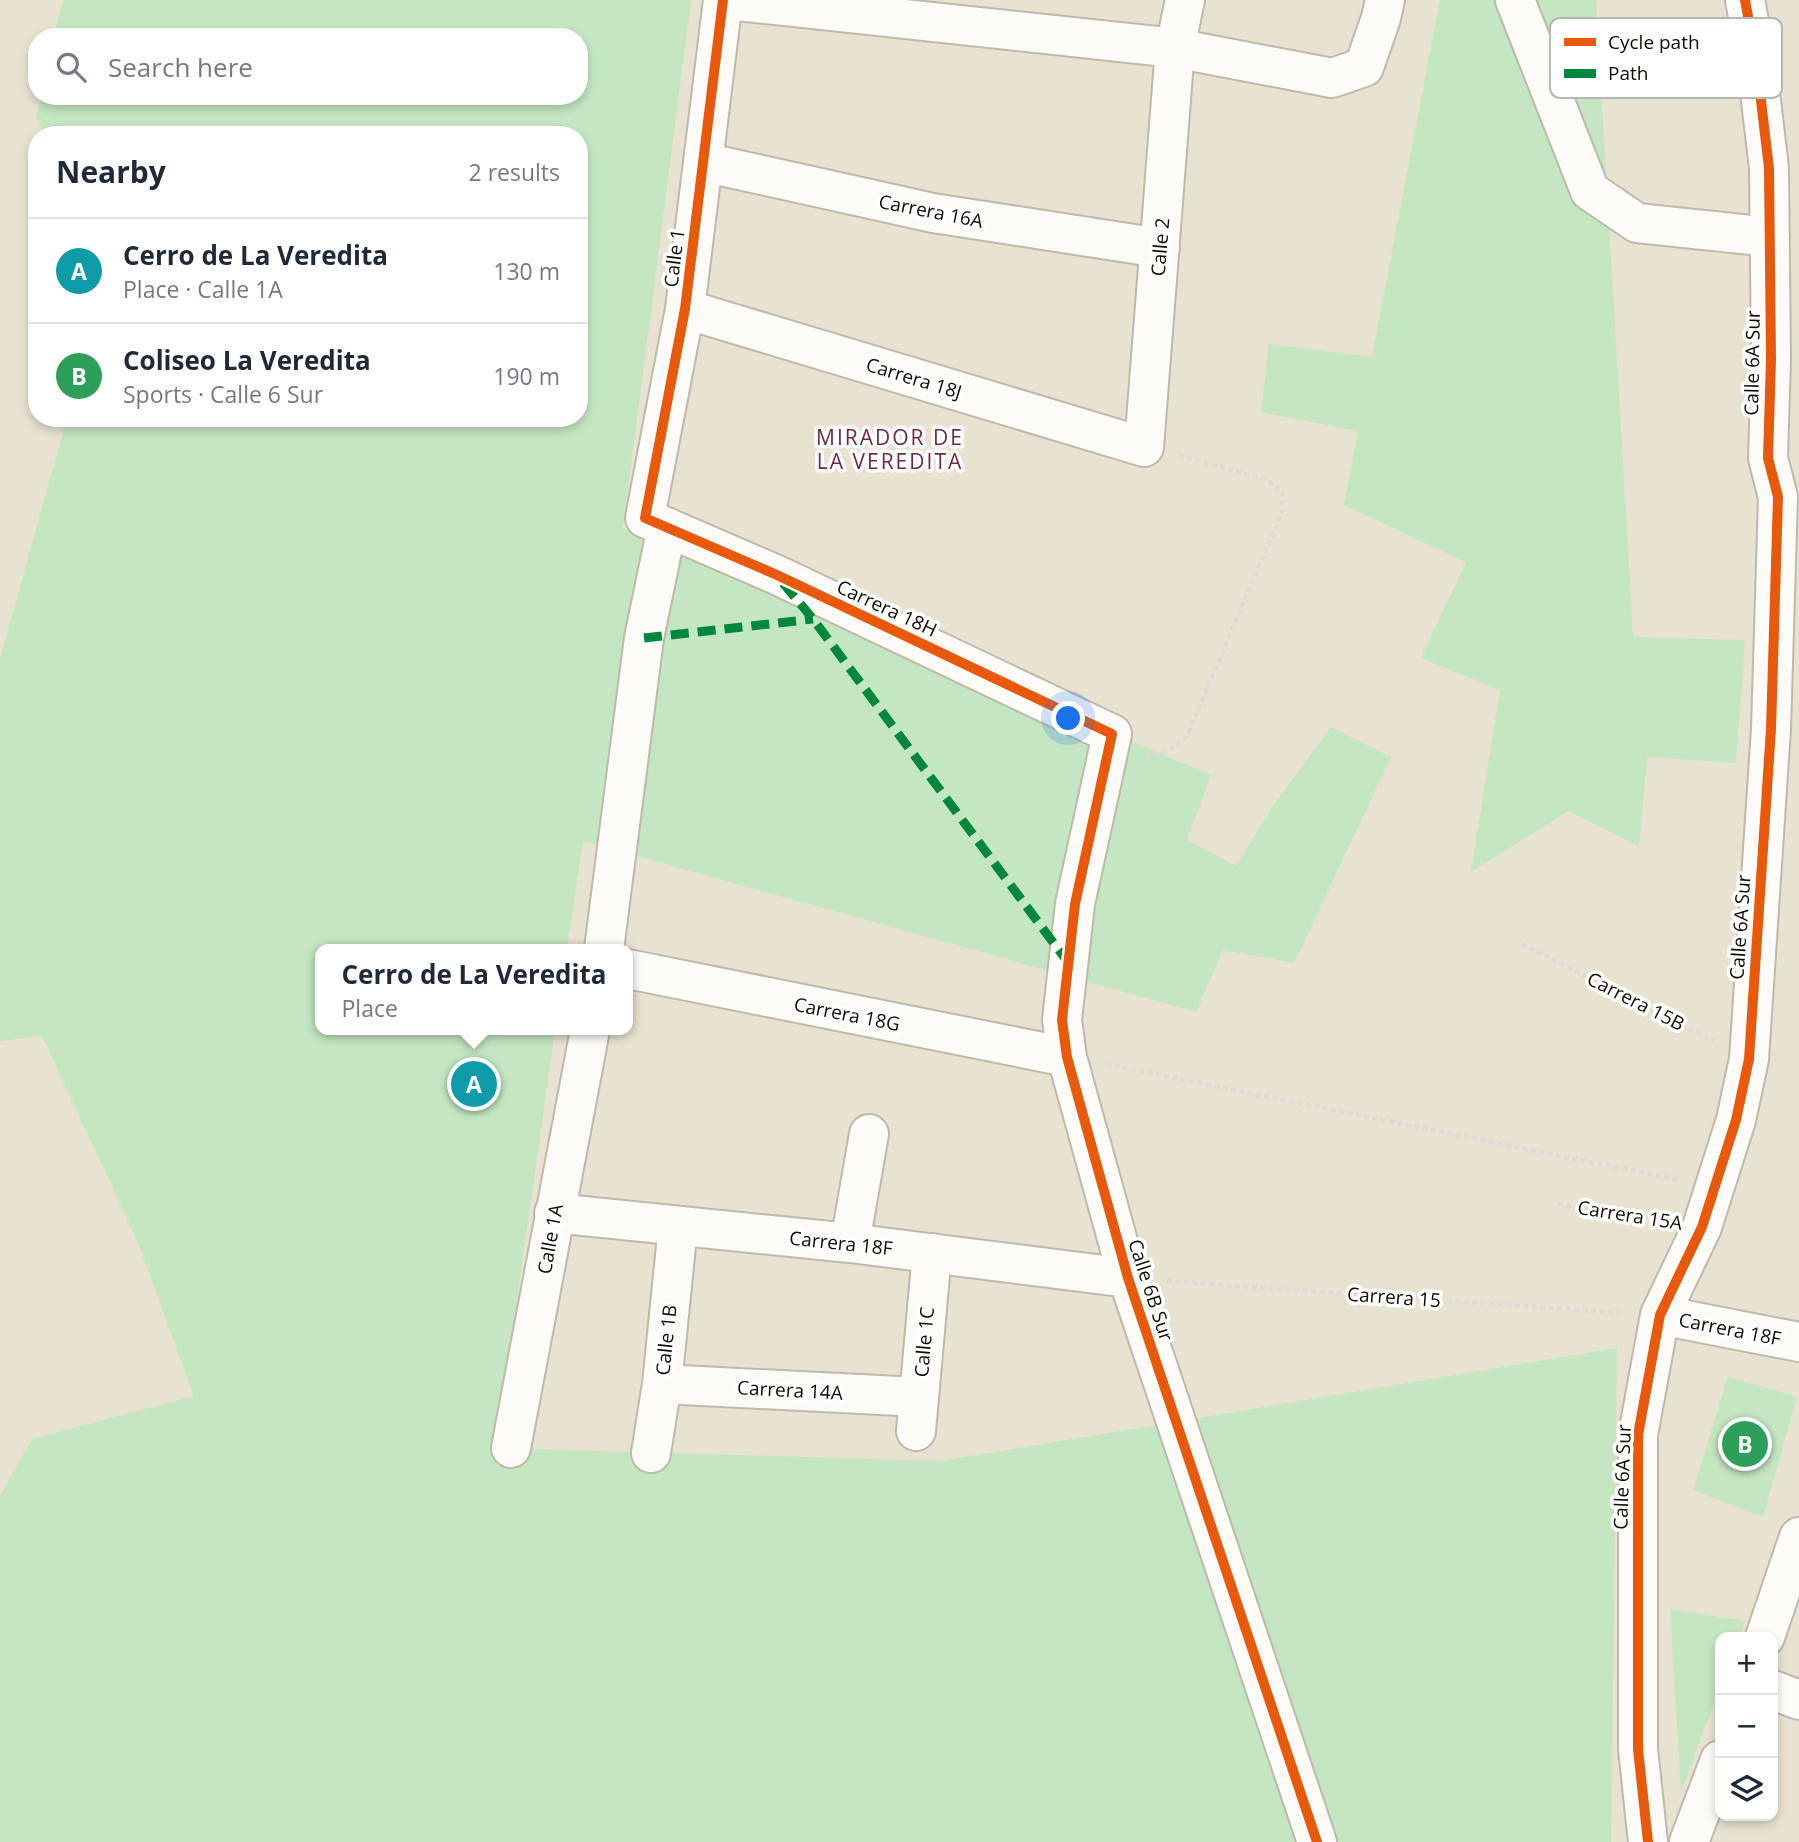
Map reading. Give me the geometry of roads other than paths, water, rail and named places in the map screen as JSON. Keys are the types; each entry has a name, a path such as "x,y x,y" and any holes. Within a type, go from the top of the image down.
{"street":[{"path":"725,0 1175,48 1332,78 1364,67 1385,0"},
{"name":"Calle 1","path":"605,944 645,638 656,523 725,0"},
{"name":"Calle 2","path":"1143,447 1175,48 1185,0"},
{"path":"1515,0 1550,89"},
{"name":"Calle 6A Sur","path":"1745,0 1748,18"},
{"path":"1553,98 1590,191 1637,223 1770,237"},
{"name":"Calle 6A Sur","path":"1648,1842 1638,1749 1638,1435 1660,1315 1702,1227 1736,1120 1749,1059 1771,729 1778,497 1787,489 1768,458 1771,359 1769,168 1761,98"},
{"name":"Carrera 16A","path":"703,162 933,213 1160,248"},
{"name":"Carrera 18J","path":"685,309 1143,447"},
{"name":"Carrera 18H","path":"656,523 777,575 1112,734"},
{"name":"Calle 6B Sur","path":"1112,734 1075,904 1062,1020 1067,1056 1128,1278 1317,1842"},
{"name":"Carrera 18G","path":"633,970 1067,1056"},
{"name":"Calle 1A","path":"512,1448 589,1035"},
{"path":"850,1243 869,1134"},
{"name":"Carrera 18F","path":"554,1213 850,1243 1128,1278"},
{"name":"Calle 1B","path":"651,1452 662,1384 678,1226"},
{"name":"Calle 1C","path":"917,1414 932,1253"},
{"name":"Carrera 18F","path":"1660,1315 1799,1342"},
{"name":"Carrera 14A","path":"662,1384 917,1414"},
{"path":"1767,1632 1799,1537"},
{"path":"1778,1692 1799,1700"},
{"path":"1689,1842 1715,1773"}],"place":[{"name":"Cerro de La Veredita","path":"474,1084"},
{"name":"Coliseo La Veredita","path":"1745,1444"}],"district":[{"name":"MIRADOR DE LA VEREDITA","path":"890,450"}]}
